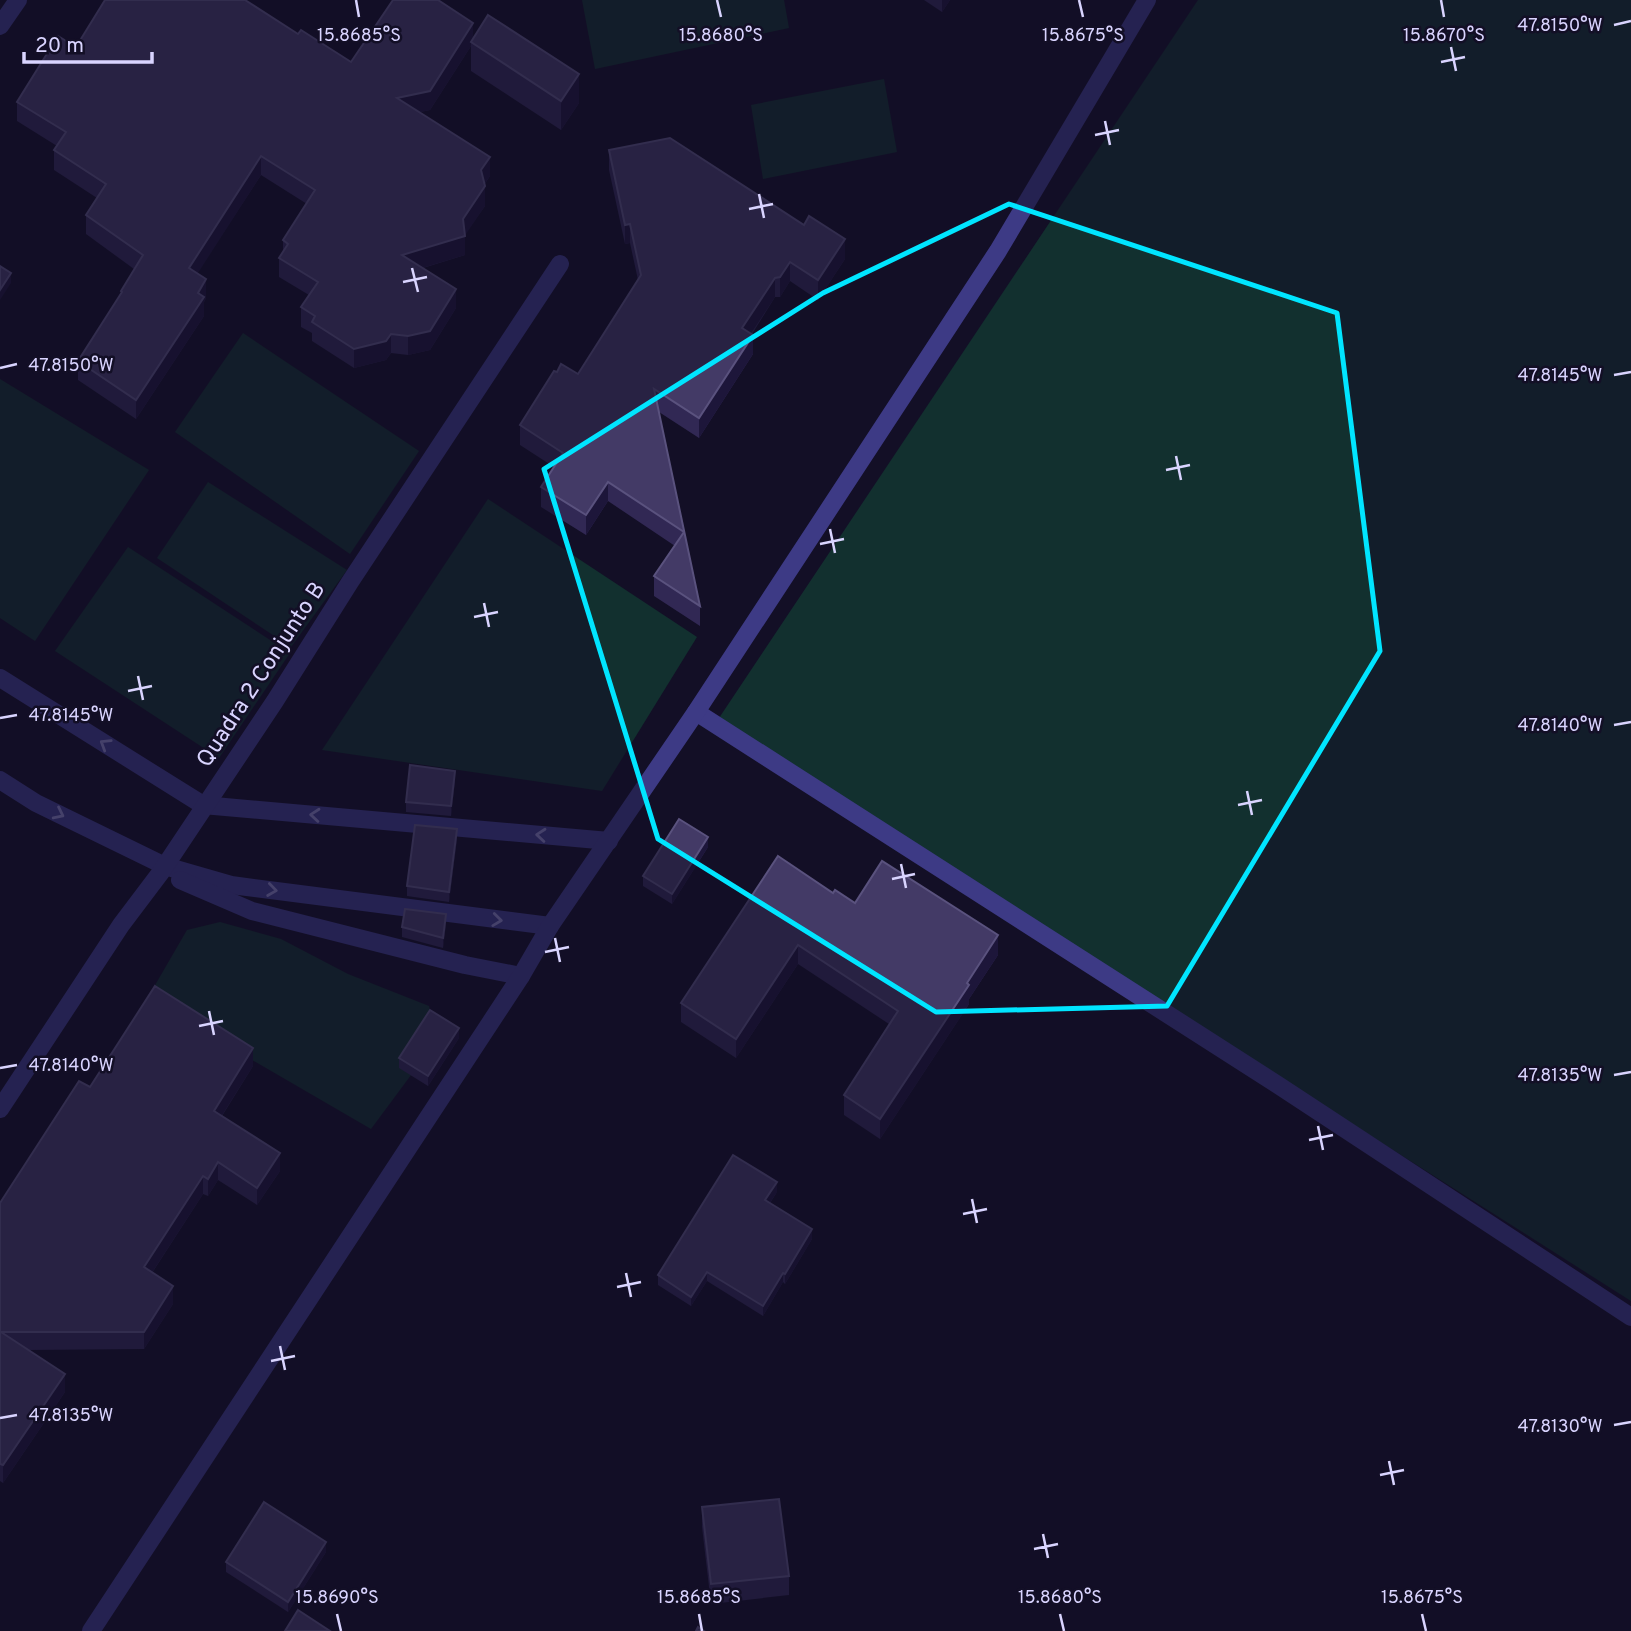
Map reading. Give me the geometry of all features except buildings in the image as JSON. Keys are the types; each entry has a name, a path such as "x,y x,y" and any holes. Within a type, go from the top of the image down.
{"street":[{"path":"0,26 18,0"},
{"path":"90,1631 521,976 550,926 696,712 998,251 1147,0"},
{"name":"Quadra 2 Conjunto B","path":"0,1109 121,925 163,869 203,805 275,701 350,582 560,264"},
{"path":"0,678 203,805 610,841"},
{"path":"696,712 1267,1077 1631,1317"},
{"path":"0,780 36,803 163,869 252,911 465,965 521,976"},
{"path":"163,869 231,885 550,926"}],"highlighted area":[{"path":"1009,204 1337,313 1380,651 1167,1006 936,1012 658,839 544,469 823,293"}],"green space":[{"path":"582,0 784,0 789,28 595,69"},
{"path":"1198,0 1631,0 1631,1301 717,721"},
{"path":"884,79 897,152 763,179 751,105"},
{"path":"243,333 419,451 350,554 175,432"},
{"path":"0,379 149,470 35,641 0,618"},
{"path":"208,482 347,570 291,647 157,558"},
{"path":"488,499 697,637 602,791 322,750"},
{"path":"128,547 290,653 219,758 55,651"},
{"path":"220,922 281,939 348,974 429,1006 437,1040 371,1129 147,999 187,930"}]}
